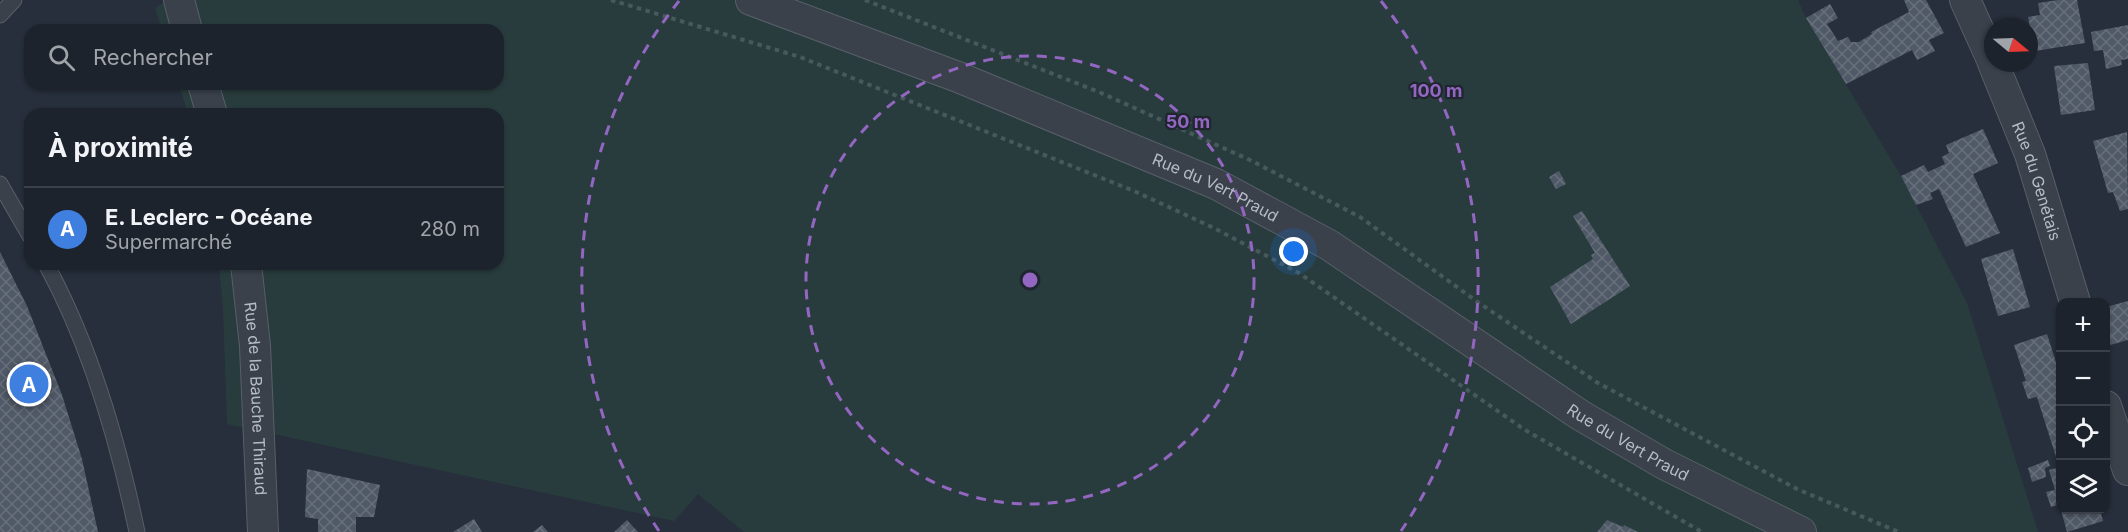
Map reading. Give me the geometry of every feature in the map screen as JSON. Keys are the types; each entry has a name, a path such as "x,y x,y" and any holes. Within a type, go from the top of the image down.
{"street":[{"path":"179,0 186,24"},
{"name":"Rue du Vert Praud","path":"751,0 958,77 1216,184 1329,244 1580,415 1664,464 1801,532"},
{"name":"Rue du Genétais","path":"1965,0 1984,43"},
{"name":"Rue du Genétais","path":"1997,72 2030,154 2073,298"},
{"path":"205,90 210,108"},
{"name":"Rue de la Bauche Thiraud","path":"247,270 255,346 263,532"},
{"path":"2110,404 2128,397"},
{"path":"2106,406 2128,470"}],"lane":[{"path":"0,15 14,0"},
{"path":"0,184 24,226"},
{"path":"49,270 85,348 121,463 137,532"}],"path":[{"path":"611,0 800,57 1134,191 1214,228 1299,273 1525,430 1702,532"}],"shaded area":[{"path":"168,0 1798,0 1806,18 1901,176 1967,303 2038,532 744,532 698,494 674,521 227,424 220,270 504,270 504,108 186,108 181,90 504,90 504,24 160,24 155,8"}],"building":[{"path":"1904,0 1926,0 1944,33 1929,40 1935,51 1917,60 1912,50 1846,84 1806,18 1830,4 1838,18 1827,24 1838,41 1848,37 1851,42 1859,42 1872,34 1871,32 1909,12"},
{"path":"2077,0 2085,43 2038,51 2038,18 2028,17 2040,15 2038,3"},
{"path":"2128,25 2128,59 2121,60 2122,65 2106,69 2103,50 2094,51 2091,32"},
{"path":"2088,63 2095,110 2061,115 2054,66"},
{"path":"1983,129 1998,163 1973,174 2000,233 1966,247 1939,189 1930,193 1933,199 1916,205 1901,176 1924,165 1928,172 1945,164 1942,157 1949,153 1946,145"},
{"path":"2127,132 2128,209 2120,211 2113,192 2108,193 2093,141"},
{"path":"1559,171 1566,184 1556,189 1549,177"},
{"path":"1582,211 1630,286 1571,324 1550,287 1593,259 1591,255 1595,253 1573,216"},
{"path":"2013,249 2030,307 1998,316 1981,259"},
{"path":"0,252 27,306 62,395 82,459 98,532 0,532"},
{"path":"2128,301 2128,340 2110,345 2110,306"},
{"path":"2047,334 2056,362 2056,457 2037,397 2028,399 2022,382 2026,381 2014,345"},
{"path":"2048,460 2050,466 2045,468 2046,477 2032,482 2028,468"},
{"path":"2056,468 2056,505 2051,507 2046,492 2055,490 2049,470"},
{"path":"307,469 380,485 374,517 356,517 356,532 318,532 318,519 305,517"},
{"path":"2062,514 2101,514 2103,521 2067,532"},
{"path":"474,519 482,532 453,532"},
{"path":"627,520 638,532 614,532"},
{"path":"1607,520 1623,527 1624,525 1638,532 1597,532"},
{"path":"542,525 548,532 533,532"}],"place":[{"name":"E. Leclerc - Océane","path":"29,384"}]}
